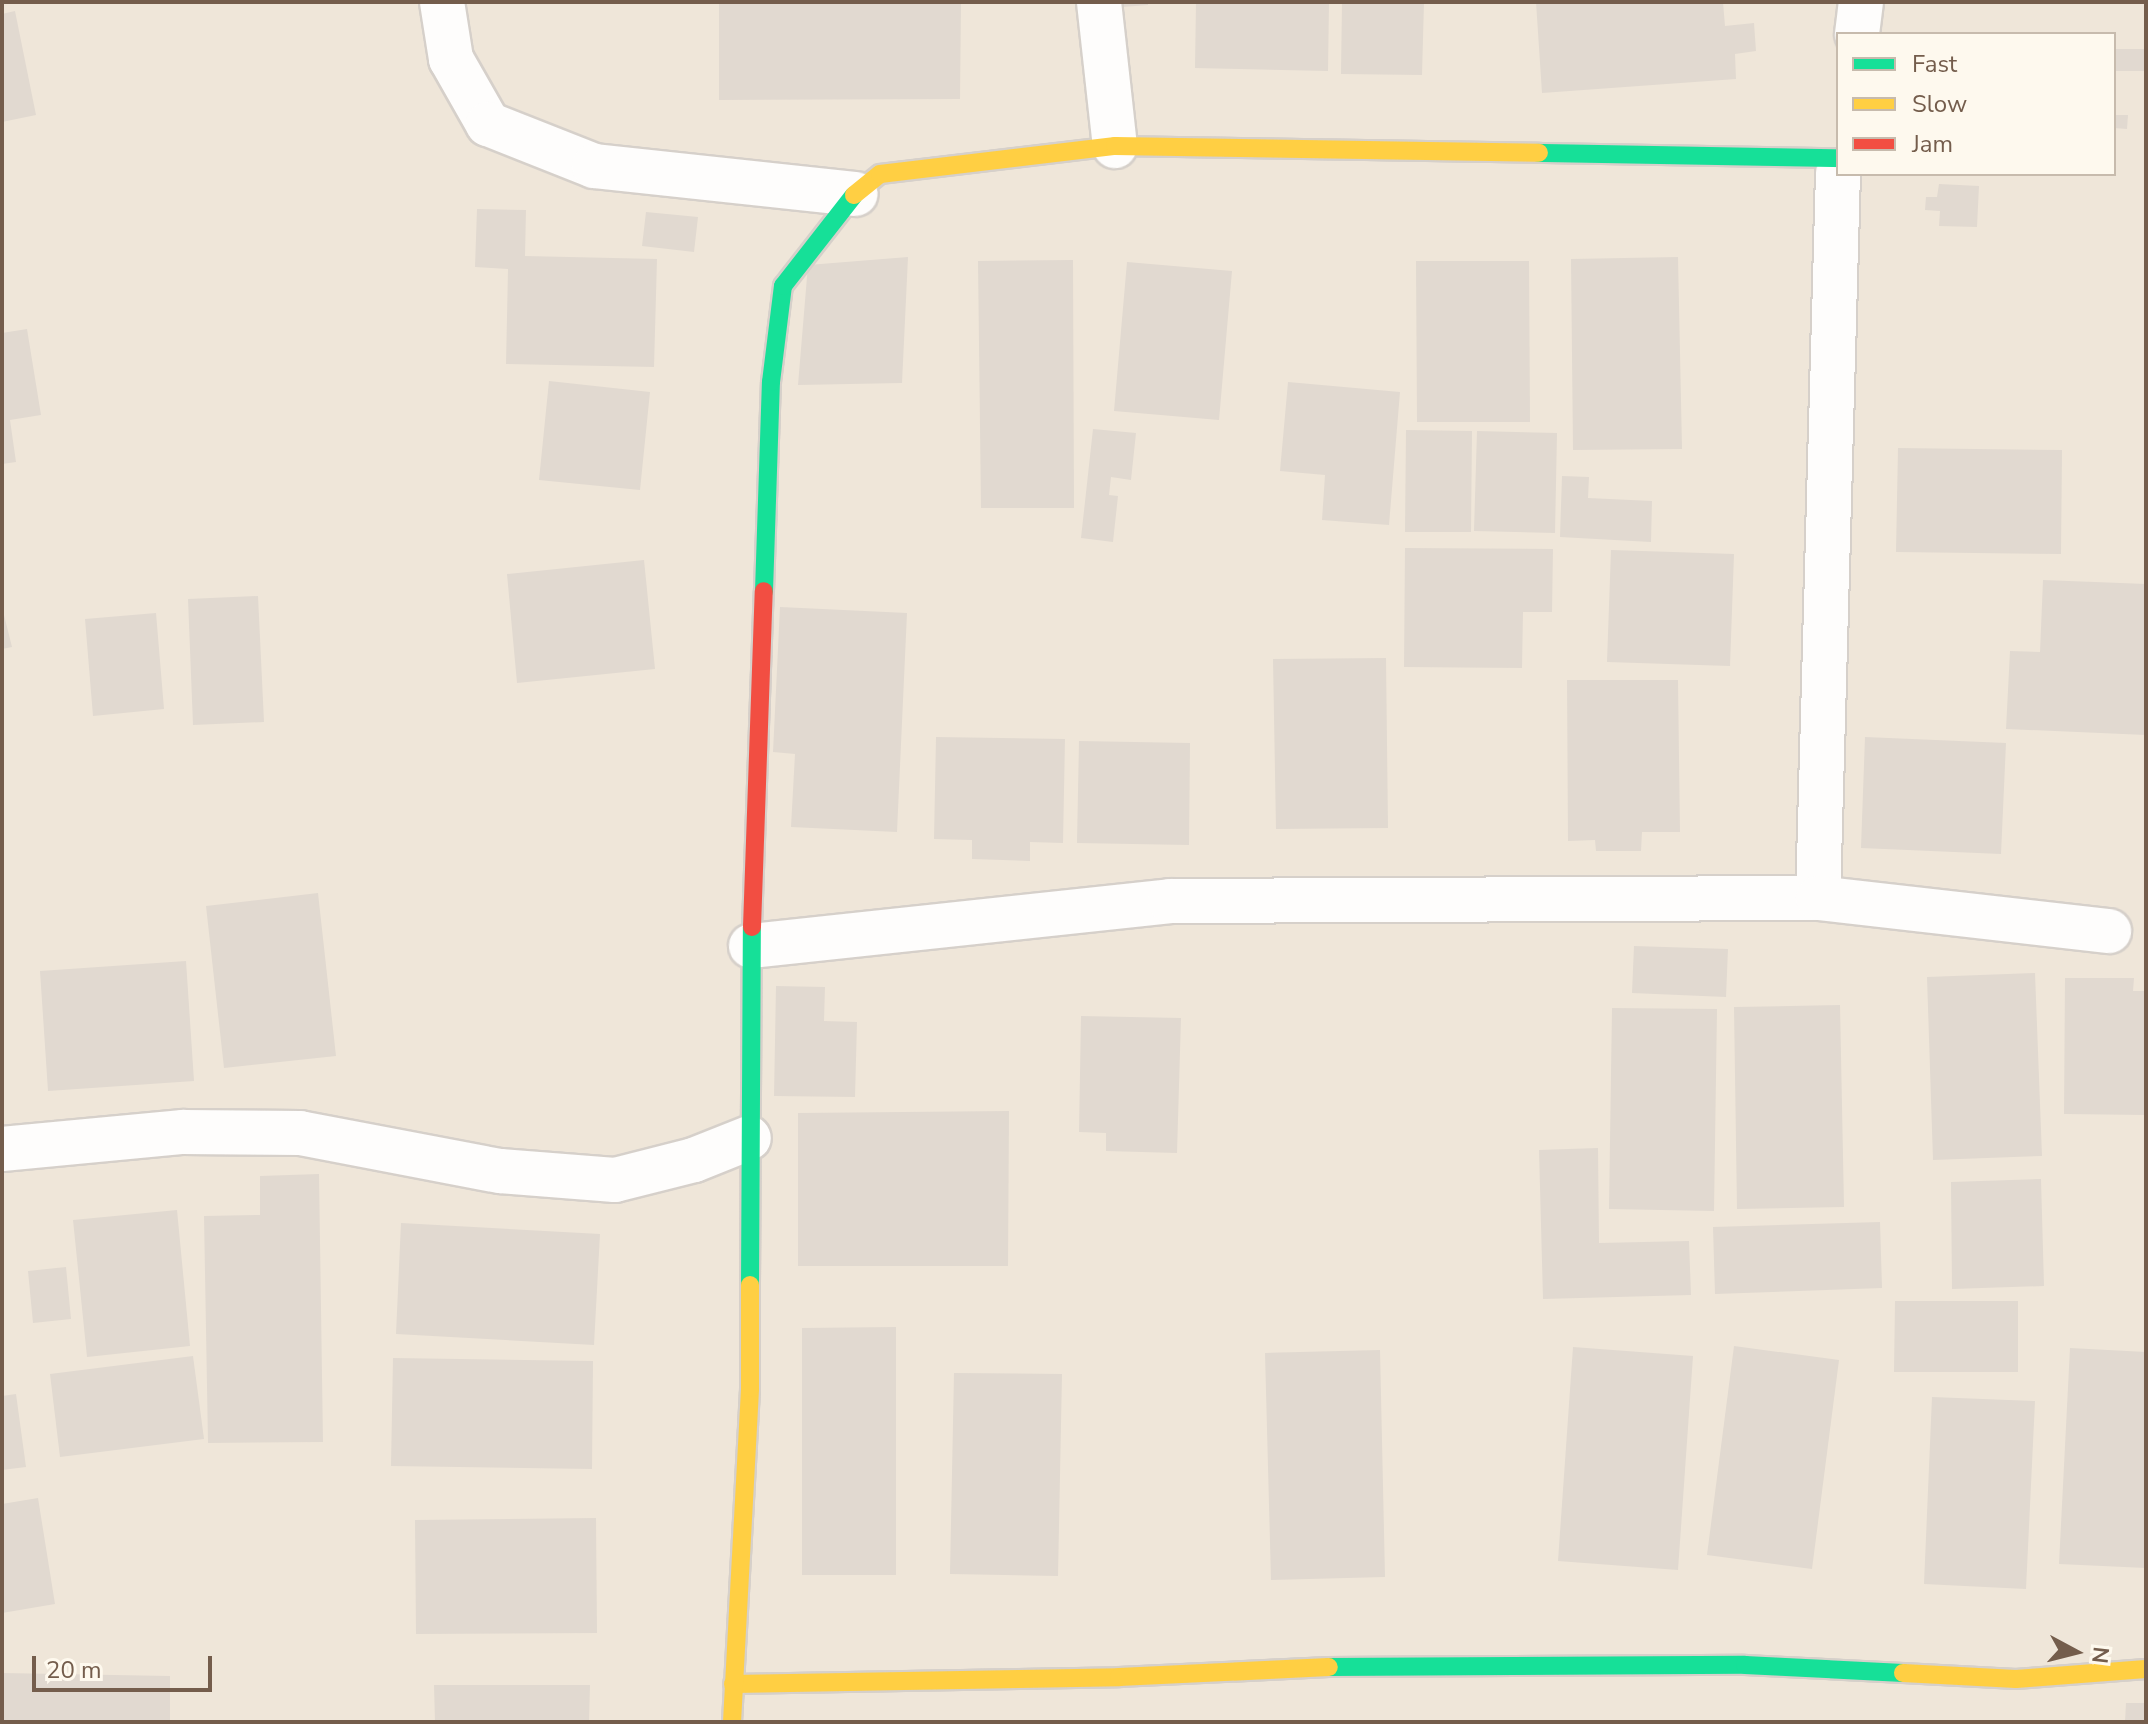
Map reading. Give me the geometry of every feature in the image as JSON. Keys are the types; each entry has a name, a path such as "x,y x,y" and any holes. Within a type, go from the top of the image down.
{"street":[{"path":"442,2 451,59 488,124 594,166 856,194"},
{"path":"1099,2 1115,146"},
{"path":"1857,32 1861,2"},
{"path":"732,1722 750,1388 751,946 771,382 783,286 841,206 880,174 1115,146 1836,158"},
{"path":"1818,898 1838,176"},
{"path":"751,946 1170,901 1818,898 2109,931"},
{"path":"2,1149 183,1132 300,1133 500,1171 615,1180 694,1160 749,1138"},
{"path":"733,1684 1119,1677 1407,1663 1745,1665 2016,1679 2146,1669"}],"shaded area":[{"path":"2,2 2146,2 2146,1722 2,1722"}],"building":[{"path":"719,2 961,2 960,99 719,100"},
{"path":"1109,2 1148,2 1148,5 1109,8"},
{"path":"1196,2 1329,2 1328,71 1195,68"},
{"path":"1342,2 1424,2 1422,75 1341,74"},
{"path":"1536,2 1723,2 1725,26 1754,23 1756,51 1735,54 1736,79 1542,93"},
{"path":"15,11 36,115 2,122 2,14"},
{"path":"2116,49 2144,49 2144,71 2116,71"},
{"path":"2116,115 2128,115 2127,129 2116,128"},
{"path":"1939,184 1979,186 1977,227 1939,226 1940,211 1925,210 1926,197 1937,197"},
{"path":"477,209 526,210 525,256 657,259 654,367 506,364 508,269 475,267"},
{"path":"646,212 698,217 694,252 642,246"},
{"path":"908,257 902,383 798,385 808,265"},
{"path":"1678,257 1682,449 1573,450 1571,259"},
{"path":"1073,260 1074,508 981,508 978,261"},
{"path":"1416,261 1529,261 1530,422 1417,422"},
{"path":"1127,262 1232,271 1219,420 1114,411"},
{"path":"27,329 41,415 10,420 16,462 2,464 2,333"},
{"path":"549,381 650,392 640,490 539,480"},
{"path":"1288,382 1400,392 1389,525 1322,520 1325,475 1280,471"},
{"path":"1093,429 1136,433 1131,480 1111,477 1109,495 1118,496 1113,542 1081,538"},
{"path":"1406,430 1472,431 1471,532 1405,532"},
{"path":"1477,431 1557,433 1555,533 1474,531"},
{"path":"1898,448 2062,450 2061,554 1896,552"},
{"path":"1562,476 1589,477 1588,498 1652,501 1651,542 1560,537"},
{"path":"1405,548 1553,549 1552,612 1523,612 1522,668 1404,667"},
{"path":"1611,550 1734,554 1730,666 1607,662"},
{"path":"644,560 655,669 517,683 507,574"},
{"path":"2043,580 2146,584 2146,735 2006,729 2010,651 2040,652"},
{"path":"258,596 264,722 193,725 188,599"},
{"path":"2,607 12,647 2,649"},
{"path":"780,607 907,613 897,832 791,827 795,754 773,752"},
{"path":"156,613 164,709 93,716 85,619"},
{"path":"1386,658 1388,828 1276,829 1273,659"},
{"path":"1567,680 1678,680 1680,832 1642,832 1641,851 1596,851 1595,840 1568,841"},
{"path":"936,737 1065,739 1063,843 1030,842 1030,861 972,859 972,840 934,839"},
{"path":"1865,737 2006,743 2001,854 1861,848"},
{"path":"1079,741 1190,743 1189,845 1077,843"},
{"path":"318,893 336,1056 224,1068 206,906"},
{"path":"1634,946 1728,949 1726,997 1632,993"},
{"path":"186,961 194,1081 48,1091 40,971"},
{"path":"2035,973 2042,1156 1933,1160 1927,977"},
{"path":"2065,978 2134,978 2133,991 2146,991 2146,1115 2064,1114"},
{"path":"776,986 825,987 824,1021 857,1022 855,1097 774,1096"},
{"path":"1840,1005 1844,1207 1737,1209 1734,1007"},
{"path":"1612,1008 1717,1009 1714,1211 1609,1209"},
{"path":"1081,1016 1181,1018 1177,1153 1106,1151 1106,1133 1079,1132"},
{"path":"1009,1111 1008,1266 798,1266 798,1113"},
{"path":"1598,1148 1599,1243 1689,1241 1691,1295 1543,1299 1539,1150"},
{"path":"319,1174 323,1442 208,1443 204,1216 260,1215 260,1176"},
{"path":"2041,1179 2044,1286 1952,1289 1951,1182"},
{"path":"177,1210 190,1346 87,1357 73,1220"},
{"path":"1880,1222 1882,1288 1715,1294 1713,1227"},
{"path":"401,1223 600,1234 594,1345 396,1334"},
{"path":"66,1267 71,1319 33,1323 28,1271"},
{"path":"1895,1301 2018,1301 2018,1372 1894,1372"},
{"path":"896,1327 896,1575 802,1575 802,1328"},
{"path":"1734,1346 1839,1360 1812,1569 1707,1555"},
{"path":"1573,1347 1693,1356 1678,1570 1558,1561"},
{"path":"2070,1348 2146,1352 2146,1568 2059,1564"},
{"path":"1380,1350 1385,1577 1271,1580 1265,1353"},
{"path":"193,1356 204,1439 60,1457 50,1374"},
{"path":"393,1358 593,1361 592,1469 391,1466"},
{"path":"954,1373 1062,1374 1058,1576 950,1574"},
{"path":"16,1394 26,1467 2,1470 2,1396"},
{"path":"1932,1397 2035,1401 2026,1589 1924,1584"},
{"path":"38,1498 55,1604 2,1613 2,1504"},
{"path":"596,1518 597,1633 416,1634 415,1520"},
{"path":"2,1673 170,1676 170,1722 2,1722"},
{"path":"434,1685 590,1685 589,1722 435,1722"},
{"path":"2126,1703 2146,1703 2146,1722 2125,1722"}],"traffic: fast":[{"path":"1539,153 1836,158"},
{"path":"764,591 771,382 783,286 854,195"},
{"path":"750,1285 752,927"},
{"path":"1329,1667 1745,1665 1903,1673"}],"traffic: slow":[{"path":"854,195 880,174 1115,146 1539,153"},
{"path":"732,1722 750,1388 750,1285"},
{"path":"733,1684 1119,1677 1329,1667"},
{"path":"1903,1673 2016,1679 2146,1669"}],"traffic: jam":[{"path":"752,927 764,591"}]}
